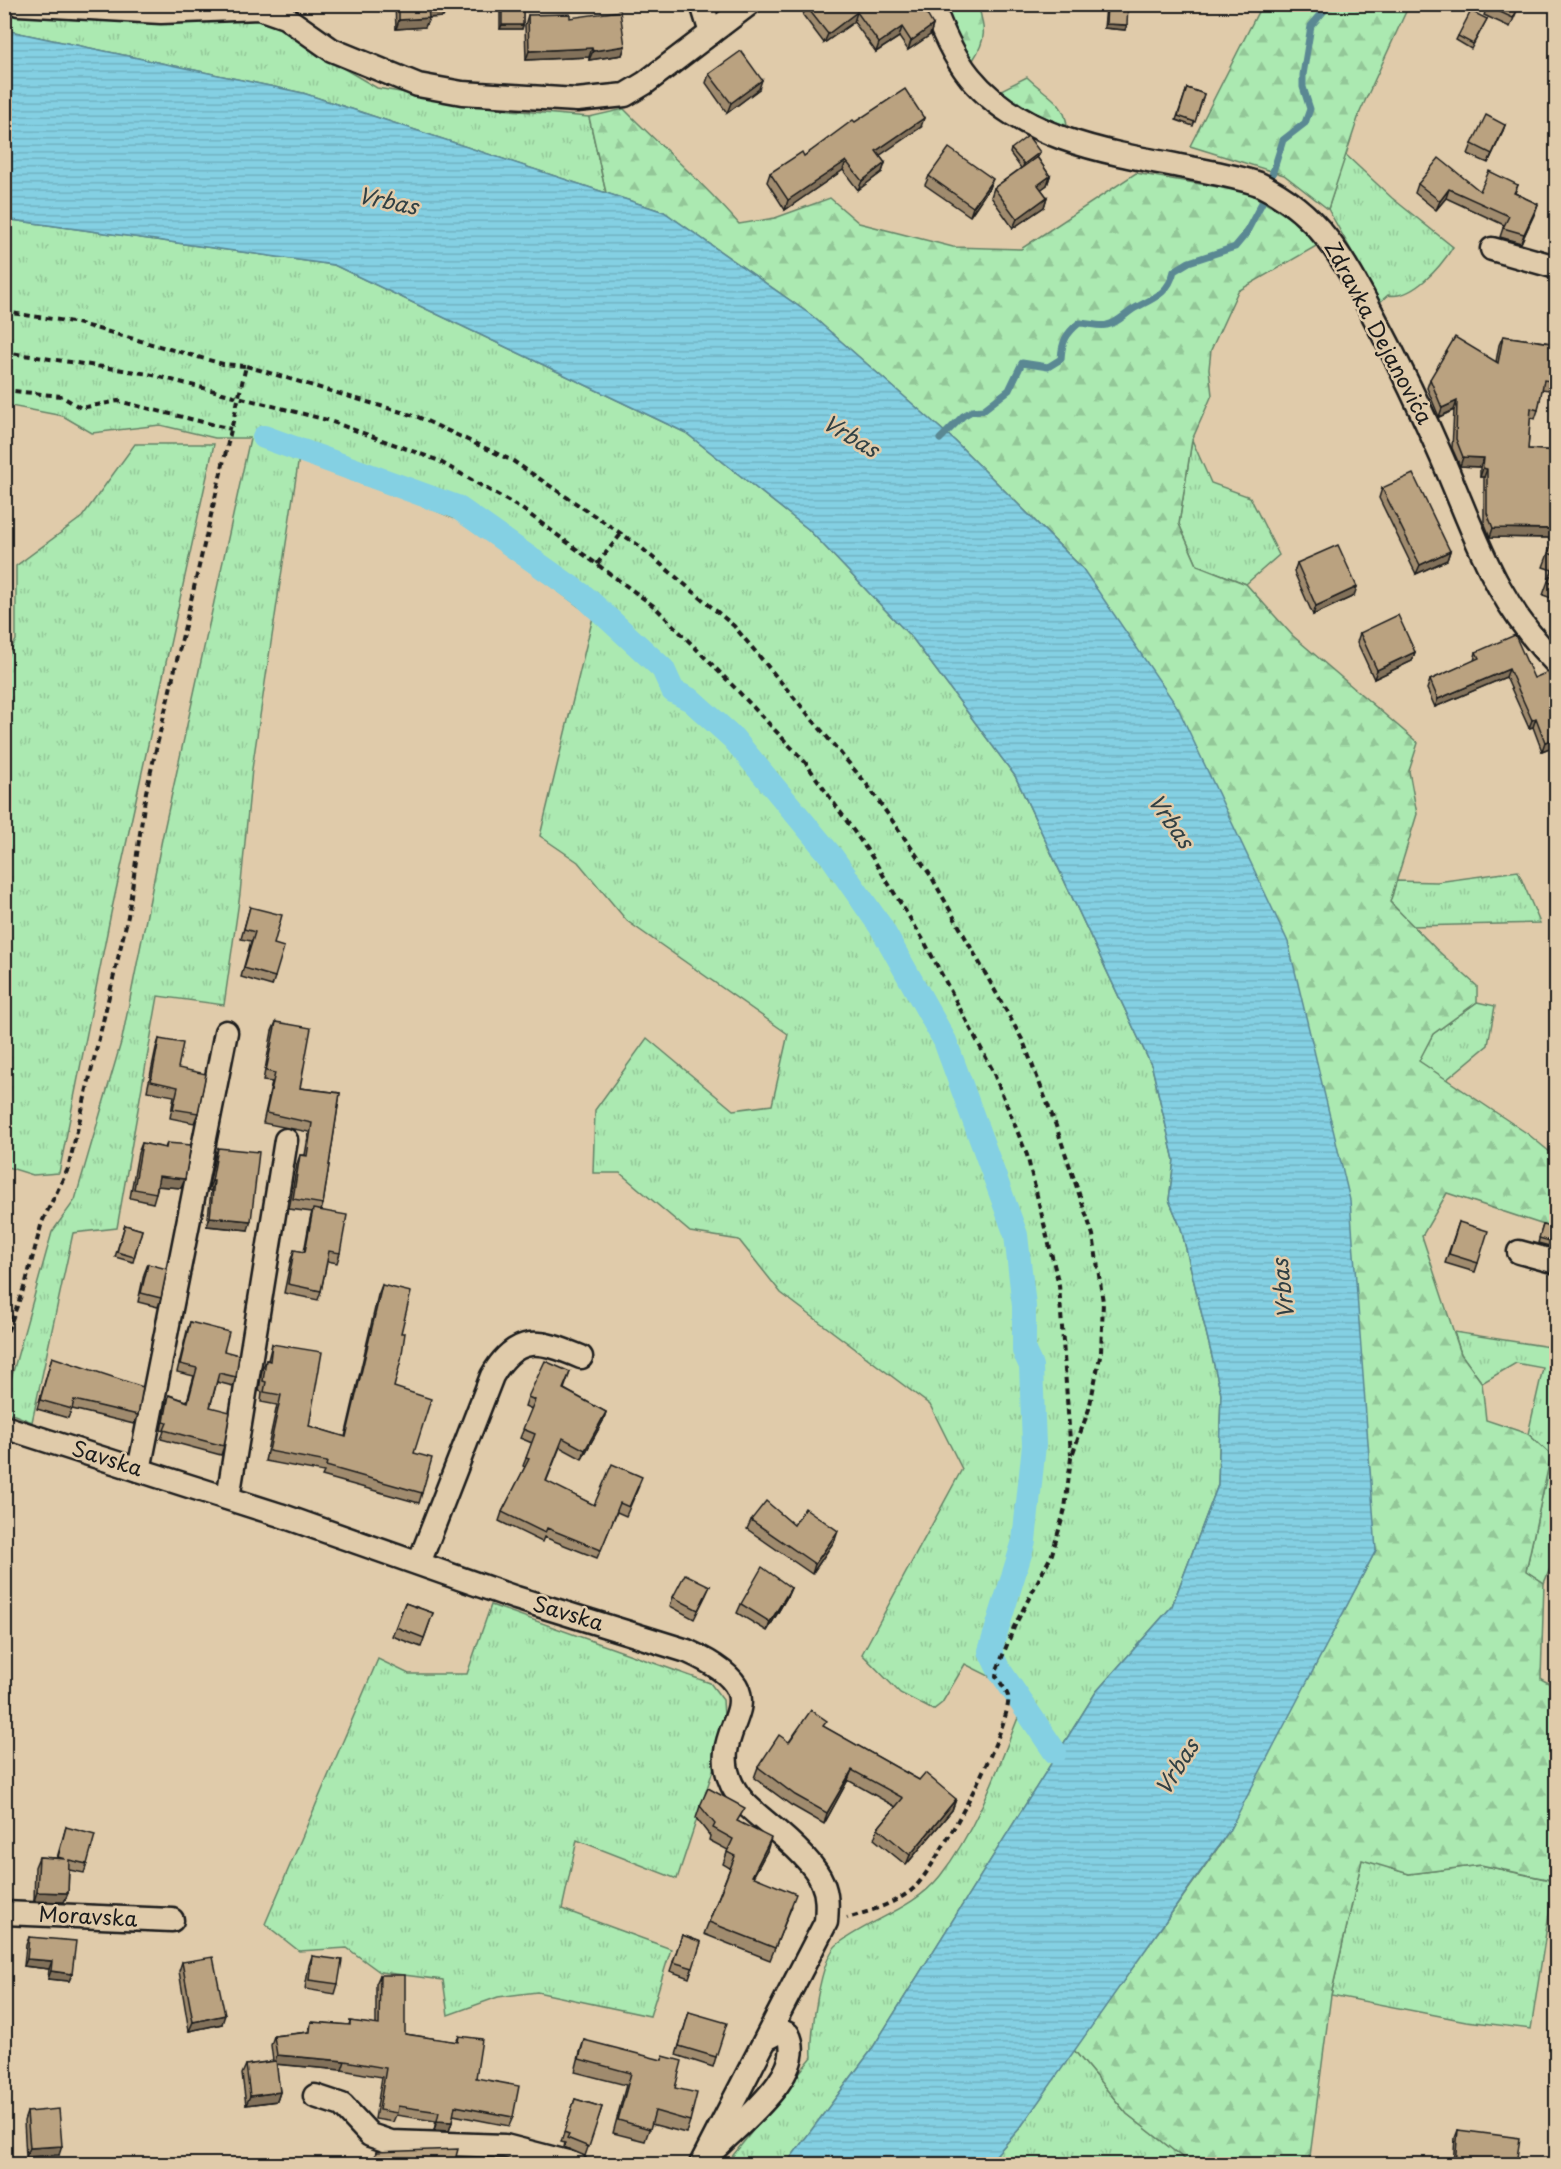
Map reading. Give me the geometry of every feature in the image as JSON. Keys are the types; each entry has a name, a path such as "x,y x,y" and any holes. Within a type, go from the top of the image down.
{"street":[{"path":"18,4 161,12 259,8 285,17 332,50 418,85 462,93 577,100 625,95 645,83 749,4"},
{"path":"702,4 711,33"},
{"name":"Zdravka Dejanovića","path":"932,4 944,36 970,77 1005,110 1026,123 1099,150 1269,188 1309,217 1326,235 1347,267 1409,385 1495,583 1530,637 1557,663"},
{"path":"1492,249 1557,267"},
{"path":"140,1470 226,1032"},
{"path":"228,1498 286,1140"},
{"path":"1519,1252 1557,1262"},
{"path":"419,1563 492,1376 500,1361 511,1350 537,1342 580,1357"},
{"name":"Savska","path":"4,1427 228,1498 516,1598 687,1651 713,1663 729,1675 739,1694 739,1713 724,1759 727,1773 739,1799 808,1862 822,1880 827,1899 826,1922 701,2164"},
{"name":"Moravska","path":"4,1913 172,1920"},
{"path":"701,2164 773,2092 786,2070 792,2056 788,2034 782,2031 768,2038"},
{"path":"315,2096 342,2105 370,2135 391,2142 505,2146 575,2164"}],"path":[{"path":"4,312 74,322 223,364 246,366 418,417 513,460 621,534 734,626 868,786 931,876 1023,1041 1055,1123 1093,1235 1103,1302 1101,1352 1089,1409 1071,1458"},
{"path":"4,352 150,374 327,420 437,460 522,509 655,607 805,762 872,857 924,941 982,1049 1027,1155 1059,1284 1071,1458 1065,1509 1052,1554 1014,1627 996,1676 1008,1697 1006,1716 946,1845 913,1889 895,1900 850,1917 826,1922"},
{"path":"4,1341 26,1282 42,1221 68,1169 128,916 146,792 246,366"},
{"path":"4,390 61,396 81,408 118,401 231,429"},
{"path":"597,564 621,534"}],"green space":[{"path":"1262,4 1409,5 1360,112 1328,209 1284,175 1190,146"},
{"path":"939,5 978,5 983,39 973,60 951,32"},
{"path":"5,12 29,15 262,18 277,22 324,57 377,88 499,109 589,117 606,193 303,93 5,30"},
{"path":"1027,77 1058,104 1067,126 1024,109 997,92"},
{"path":"624,109 712,194 739,224 775,218 830,198 859,223 953,247 1021,249 1136,173 1247,192 1305,227 1318,245 1238,291 1211,350 1209,369 1212,395 1192,440 1179,524 1197,565 1246,584 1293,636 1418,743 1409,771 1417,814 1390,902 1436,949 1477,986 1477,1002 1433,1034 1419,1061 1528,1134 1556,1157 1556,1229 1447,1193 1422,1236 1461,1354 1482,1383 1486,1420 1528,1434 1551,1455 1526,1571 1544,1583 1541,1679 1556,1687 1556,1881 1481,1865 1409,1874 1362,1860 1331,1995 1309,2164 1191,2164 1127,2114 1074,2050 1222,1842 1376,1550 1083,569 955,441 811,315 664,212 606,193 589,117"},
{"path":"1345,154 1392,198 1453,247 1434,272 1416,287 1397,295 1388,295 1380,302 1328,209"},
{"path":"5,219 334,265 686,433 808,529 913,639 1015,776 1152,1067 1174,1160 1169,1200 1181,1228 1221,1394 1218,1485 1172,1606 1096,1692 870,2052 786,2164 726,2164 812,2057 813,2032 821,1980 832,1952 838,1944 851,1935 918,1897 940,1876 954,1856 990,1789 1027,1695 965,1664 942,1703 933,1710 900,1693 862,1654 962,1469 930,1405 781,1293 739,1240 690,1232 620,1173 593,1173 595,1110 647,1038 733,1110 772,1105 788,1034 627,921 578,862 540,836 593,617 467,524 366,481 299,457 252,769 240,894 224,1005 158,996 117,1228 73,1233 32,1422 7,1412 6,1397 52,1232 75,1200 122,1039 162,839 250,438 215,438 160,425 92,433 63,416 5,405"},
{"path":"1192,440 1211,483 1250,497 1279,555 1246,584 1197,565 1179,524"},
{"path":"135,444 214,444 111,913 59,1173 33,1175 4,1166 4,663 16,640 16,566 82,517"},
{"path":"1518,871 1540,923 1412,926 1390,902 1396,881 1437,882"},
{"path":"1477,1002 1495,1006 1488,1045 1446,1080 1418,1061 1433,1034"},
{"path":"1454,1332 1556,1348 1556,1554 1544,1583 1526,1571 1551,1455 1528,1434 1543,1368 1516,1363 1482,1383 1461,1354"},
{"path":"491,1605 710,1683 723,1700 725,1734 677,1879 577,1840 562,1909 671,1949 650,2016 537,1992 498,1997 448,2015 443,1980 380,1972 347,1948 299,1951 265,1924 378,1659 409,1674 467,1674"},
{"path":"1362,1859 1409,1874 1481,1865 1554,1881 1531,2029 1466,2021 1331,1995"},
{"path":"1074,2050 1127,2114 1191,2164 988,2164 1020,2128"}],"water":[{"name":"Vrbas","path":"5,30 303,93 664,212 811,315 955,441 1083,569 1178,708 1288,942 1350,1200 1376,1550 1229,1831 1020,2128 988,2164 786,2164 870,2052 1096,1692 1172,1606 1218,1485 1221,1394 1181,1228 1169,1200 1174,1160 1152,1067 1015,776 913,639 808,529 686,433 334,265 5,219"}],"building":[{"path":"399,4 447,4 447,8 428,9 429,18 399,20"},
{"path":"502,4 523,4 523,25 502,25"},
{"path":"808,4 921,4 933,25 911,41 902,27 879,43 857,12 828,34 806,6"},
{"path":"1107,4 1128,4 1127,25 1106,24"},
{"path":"1488,4 1520,4 1513,18 1487,6"},
{"path":"620,11 625,46 593,51 592,48 529,51 528,15 570,14 570,18"},
{"path":"1471,11 1487,19 1473,44 1458,36"},
{"path":"741,51 762,80 731,103 709,74"},
{"path":"1187,88 1204,94 1195,122 1178,116"},
{"path":"905,89 924,118 876,151 885,163 862,181 846,161 788,200 770,173 802,152 804,156 853,120 855,122"},
{"path":"1486,115 1505,125 1492,154 1472,144"},
{"path":"1028,136 1040,152 1024,164 1011,149"},
{"path":"949,148 993,179 973,207 929,176"},
{"path":"1037,157 1050,176 1038,185 1047,197 1017,219 994,188"},
{"path":"1439,158 1480,191 1489,171 1518,185 1514,193 1538,204 1524,234 1503,228 1509,216 1449,189 1440,201 1418,184"},
{"path":"1503,336 1557,344 1557,382 1544,380 1538,410 1531,408 1528,449 1557,451 1557,529 1493,528 1487,513 1487,469 1483,468 1484,458 1463,457 1456,439 1457,401 1442,408 1430,379 1455,337 1498,363"},
{"path":"1413,474 1450,551 1420,565 1382,488"},
{"path":"1557,532 1557,556 1548,553"},
{"path":"1338,545 1357,587 1316,606 1297,563"},
{"path":"1557,558 1557,585 1548,582"},
{"path":"1398,615 1415,652 1377,670 1360,633"},
{"path":"1515,635 1534,678 1548,672 1557,692 1557,738 1545,742 1536,718 1532,720 1509,669 1438,699 1430,680 1479,658 1476,652"},
{"path":"1557,830 1557,848 1554,831"},
{"path":"250,907 282,915 274,944 284,947 275,977 244,968 255,932 244,929"},
{"path":"276,1022 311,1028 300,1088 340,1093 323,1204 293,1199 300,1155 307,1156 312,1123 266,1113 275,1073 266,1071"},
{"path":"159,1039 183,1043 178,1068 206,1074 198,1113 173,1109 178,1087 151,1081"},
{"path":"142,1143 166,1148 167,1143 191,1145 185,1179 159,1176 156,1193 134,1189"},
{"path":"218,1148 259,1152 251,1221 210,1217 214,1181 212,1181"},
{"path":"313,1209 347,1215 340,1253 329,1251 321,1291 288,1284 294,1250 305,1252"},
{"path":"1459,1222 1488,1231 1478,1263 1449,1254"},
{"path":"125,1225 142,1230 134,1257 117,1252"},
{"path":"1543,1225 1557,1228 1557,1243 1539,1238"},
{"path":"148,1264 167,1269 161,1298 141,1293"},
{"path":"382,1285 411,1292 401,1333 405,1333 394,1387 431,1399 414,1453 432,1458 422,1493 326,1466 327,1462 269,1451 281,1395 264,1392 266,1360 270,1361 272,1344 322,1352 309,1426 346,1437"},
{"path":"190,1322 229,1332 224,1351 239,1355 236,1377 219,1373 210,1407 230,1412 224,1446 164,1430 167,1423 164,1422 169,1395 188,1402 197,1368 180,1364"},
{"path":"52,1357 143,1387 138,1415 74,1400 72,1409 40,1400"},
{"path":"545,1361 570,1372 563,1389 606,1412 585,1450 563,1438 546,1481 594,1505 612,1464 642,1477 629,1507 620,1503 601,1550 547,1528 545,1533 502,1512 529,1459 526,1458 535,1434 523,1429 535,1400 528,1397"},
{"path":"766,1501 794,1525 805,1508 838,1531 815,1564 751,1520"},
{"path":"762,1567 791,1588 770,1622 741,1604"},
{"path":"685,1574 710,1586 698,1610 673,1597"},
{"path":"405,1603 433,1613 424,1638 396,1627"},
{"path":"811,1710 827,1721 823,1726 919,1780 925,1773 956,1799 910,1855 878,1828 903,1798 852,1770 827,1813 795,1795 758,1767 779,1735 789,1742"},
{"path":"708,1788 745,1808 737,1821 771,1838 752,1876 796,1894 775,1948 709,1922 735,1856 727,1852 733,1839 713,1828 715,1824 700,1806"},
{"path":"66,1827 95,1835 87,1864 69,1860 68,1893 37,1892 39,1857 65,1859 58,1857"},
{"path":"682,1935 701,1942 693,1968 673,1962"},
{"path":"29,1937 76,1941 72,1974 51,1971 52,1961 27,1959"},
{"path":"312,1956 342,1960 338,1984 309,1980"},
{"path":"213,1957 225,2015 193,2022 182,1962"},
{"path":"380,1975 405,1975 405,2034 458,2042 459,2036 482,2039 476,2078 519,2086 513,2117 455,2106 452,2122 437,2121 439,2112 398,2106 397,2113 379,2110 386,2068 345,2061 277,2055 274,2036 310,2032 311,2022 350,2025 350,2021 379,2025"},
{"path":"689,2012 727,2023 716,2057 679,2046"},
{"path":"584,2040 662,2060 663,2056 682,2061 675,2088 697,2093 690,2121 655,2111 650,2129 618,2120 631,2073 579,2059"},
{"path":"276,2061 280,2092 250,2096 246,2065"},
{"path":"575,2099 602,2107 589,2147 567,2138 569,2134 564,2132"},
{"path":"59,2109 62,2146 30,2148 27,2112"},
{"path":"1458,2130 1520,2138 1516,2164 1455,2164"},
{"path":"458,2149 454,2164 385,2164 385,2159 375,2157 376,2152"},
{"path":"559,2158 577,2163 590,2159 607,2164 556,2164"}],"waterway":[{"path":"940,439 963,416 972,411 983,410 1009,390 1022,363 1048,367 1061,359 1062,347 1066,338 1079,323 1111,324 1160,294 1168,285 1174,271 1189,262 1235,247 1245,235 1265,197 1283,140 1305,123 1310,109 1303,87 1303,75 1311,26 1330,4"},
{"path":"264,437 457,507 585,597 663,669 673,691 691,700 733,738 832,857 881,927 945,1041 1016,1235 1024,1306 1024,1351 1031,1366 1034,1445 1024,1541 990,1651 998,1668 1055,1752"}]}
